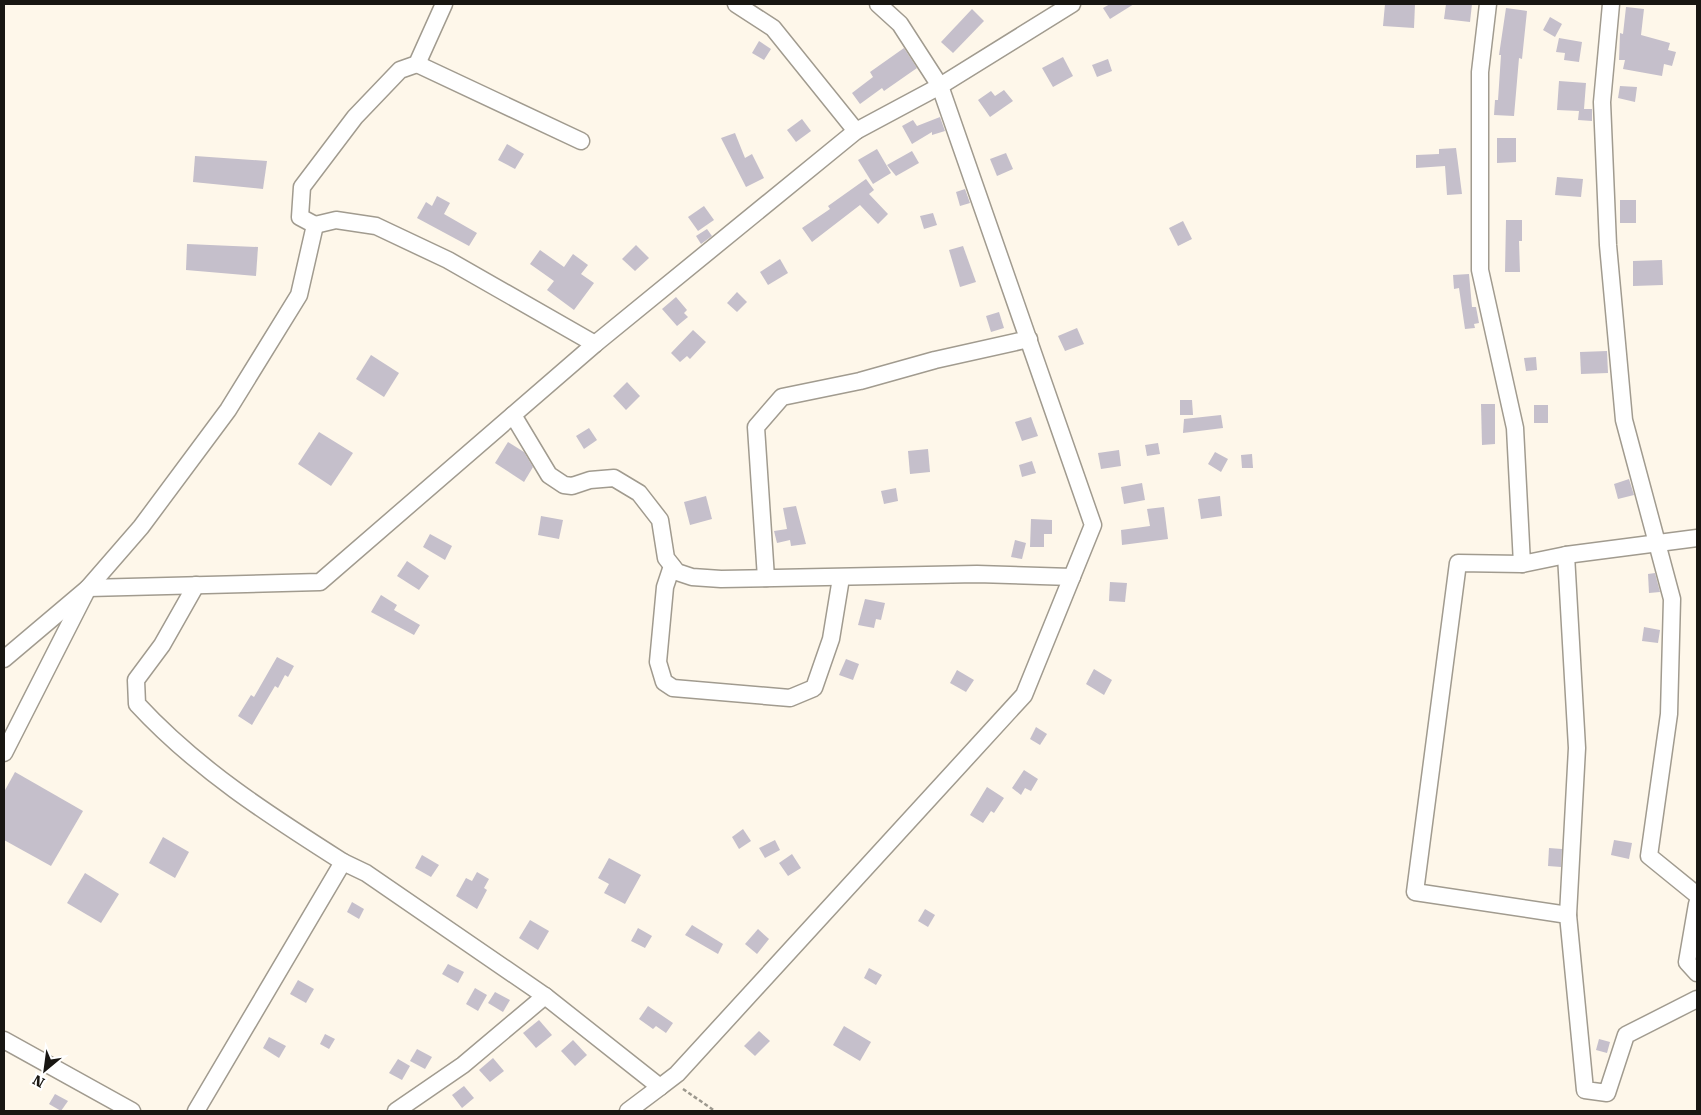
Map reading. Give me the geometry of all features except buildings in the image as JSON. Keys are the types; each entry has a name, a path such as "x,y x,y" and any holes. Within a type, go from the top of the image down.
{"street":[{"path":"417,64 444,4"},
{"path":"736,4 773,28 856,131"},
{"path":"628,1111 665,1083 1024,696 1093,525 940,86 900,24 878,4"},
{"path":"88,588 320,582 595,344 856,131 940,86 1053,9 1072,4"},
{"path":"1488,4 1480,72 1480,270 1515,428 1522,564"},
{"path":"1611,4 1602,102 1608,245 1624,420 1659,544 1672,599 1669,714 1649,856 1697,895"},
{"path":"581,142 417,64 400,70 355,117 302,187 300,217 315,225 336,220 376,226 448,260 595,344"},
{"path":"4,659 88,588 141,528 233,402 299,295 315,225"},
{"path":"766,578 756,428 782,397 860,381 935,360 1029,339"},
{"path":"513,416 549,475 557,482 572,486 590,480 614,478 639,493 660,520 666,558 677,572 692,576 721,579 977,574 1072,577"},
{"path":"1568,915 1415,892 1458,563 1522,564 1566,555 1697,538"},
{"path":"1566,555 1577,748 1568,915 1585,1090 1607,1093 1626,1034 1697,999"},
{"path":"672,566 665,587 658,662 664,682 672,688 790,698 814,688 831,639 841,578"},
{"path":"196,585 162,646 136,680 137,704 185,753 265,812 343,862 366,873 545,996 665,1083"},
{"path":"4,753 88,588"},
{"path":"196,1111 343,862"},
{"path":"1697,904 1687,962 1697,973"},
{"path":"396,1111 463,1065 545,996"},
{"path":"4,1040 127,1110"}],"path":[{"path":"665,1083 715,1111"}]}
